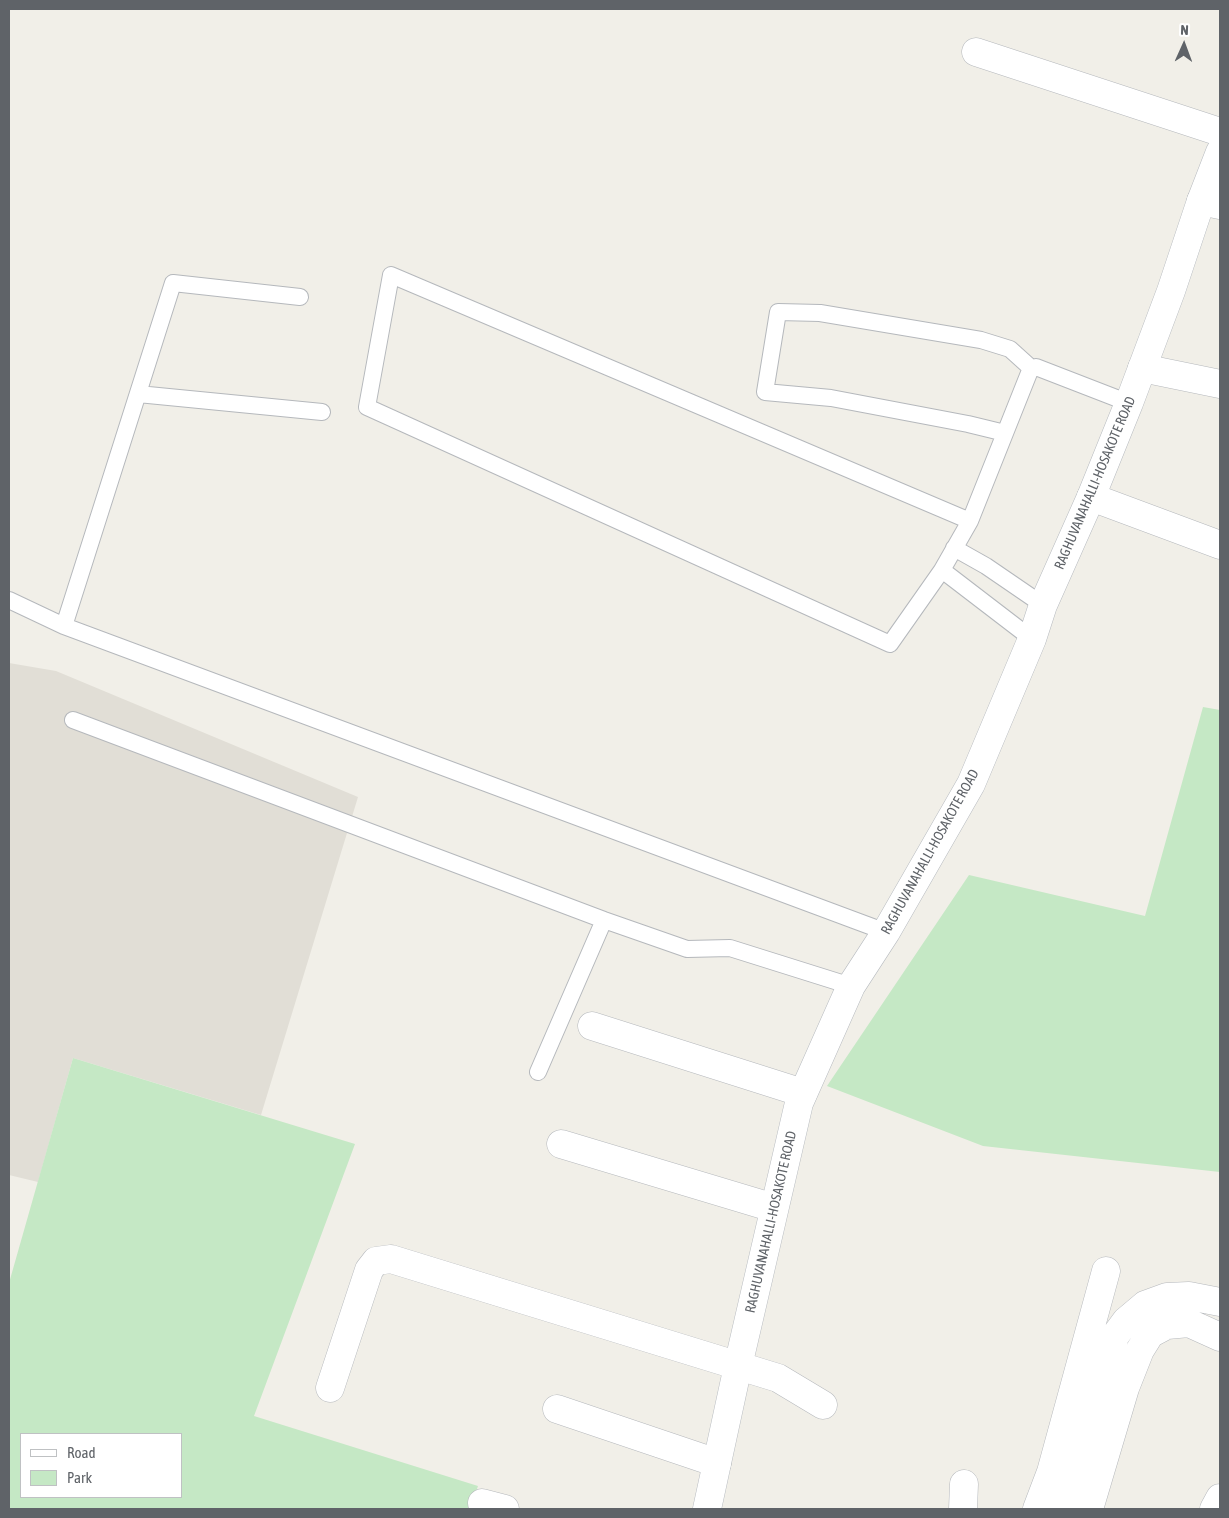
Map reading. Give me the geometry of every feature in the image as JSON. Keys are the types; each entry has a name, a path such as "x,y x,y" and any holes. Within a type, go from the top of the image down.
{"street":[{"path":"976,52 1220,132"},
{"name":"RAGHUVANAHALLI-HOSAKOTE ROAD","path":"708,1509 738,1366 798,1103 851,986 886,932 971,784 1032,639 1043,606 1129,404 1171,292 1211,203 1220,152"},
{"path":"1142,368 1220,384"},
{"path":"1091,497 1220,545"},
{"path":"592,1026 804,1093"},
{"path":"561,1144 774,1208"},
{"path":"330,1388 369,1270 376,1261 391,1259 778,1378 823,1405"},
{"path":"1037,1509 1051,1472 1106,1271"},
{"path":"1062,1509 1116,1336 1126,1322 1145,1305 1167,1297 1189,1296 1220,1302"},
{"path":"1145,1305 1159,1330"},
{"path":"1089,1509 1125,1388 1140,1350 1150,1334 1167,1325 1189,1323 1220,1336"},
{"path":"557,1410 717,1463"},
{"path":"1214,1509 1220,1498"}],"lane":[{"path":"970,521 391,275 367,407 890,644 942,570 970,521 1031,368"},
{"path":"64,626 174,283 300,298"},
{"path":"1005,433 968,424 830,398 765,392 778,312 820,313 981,340 1010,349 1031,368 1036,367 1129,404"},
{"path":"138,394 322,412"},
{"path":"954,548 986,566 1043,606"},
{"path":"942,570 1032,639"},
{"path":"9,600 64,626 886,932"},
{"path":"73,720 604,920 687,949 730,948 851,986"},
{"path":"538,1072 604,920"}],"shaded area":[{"path":"9,663 56,671 358,797 261,1115 73,1058 38,1182 9,1175"}],"green space":[{"path":"1203,707 1220,710 1220,1172 983,1146 827,1086 969,875 1145,916"},
{"path":"73,1058 355,1144 254,1416 478,1486 470,1509 9,1509 9,1283"}]}
